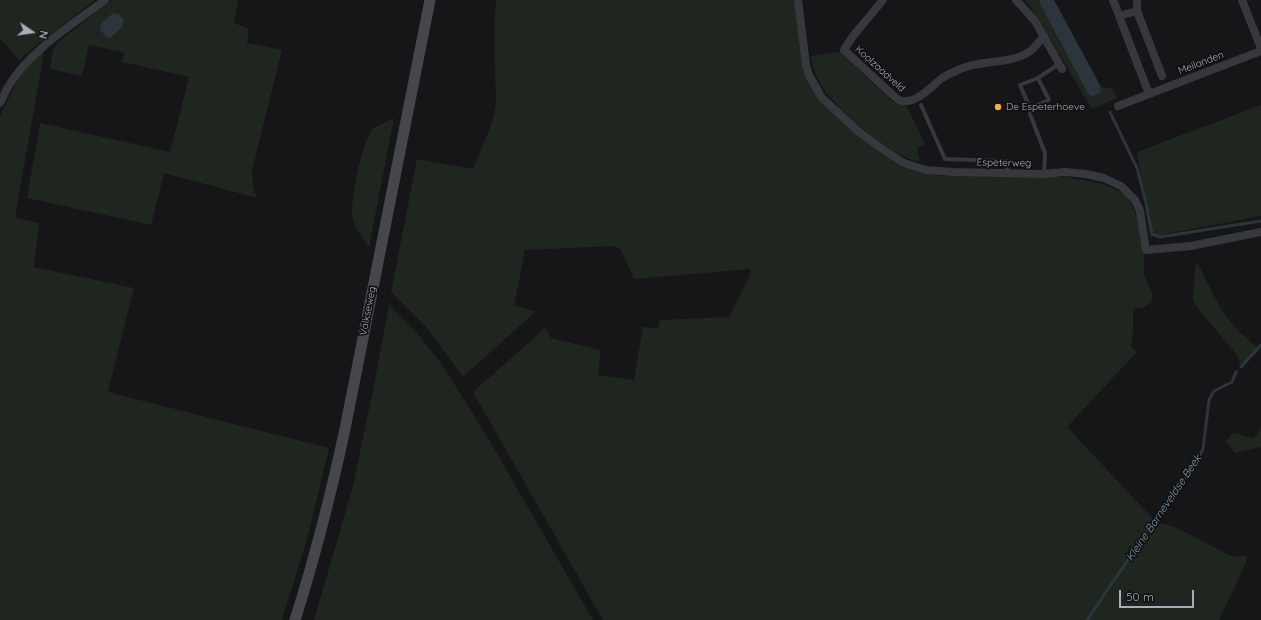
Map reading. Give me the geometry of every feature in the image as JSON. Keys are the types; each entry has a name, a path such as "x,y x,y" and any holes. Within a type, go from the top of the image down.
{"main road":[{"name":"Valkseweg","path":"295,620 320,536 336,468 430,0"}],"street":[{"path":"0,103 8,86 23,66 48,43 106,0"},
{"name":"Espeterweg","path":"798,0 804,52 809,75 822,98 859,132 904,163 926,170 1044,174 1065,172 1086,174 1104,178 1121,186 1135,200 1140,211 1146,250 1191,246 1261,232"},
{"name":"Koolzaadveld","path":"883,0 853,36 844,50 895,97 903,101 910,101 920,97 944,77 964,67 982,62 999,61 1017,57 1030,52 1044,36"},
{"path":"1016,0 1035,21 1061,67"},
{"path":"1113,0 1149,94"},
{"path":"1137,0 1137,11 1162,76"},
{"path":"1242,0 1261,48"},
{"path":"1118,16 1137,11"},
{"name":"Meilanden","path":"1118,106 1261,51"}],"lane":[{"path":"1044,174 1045,153 1030,114 1030,108 1020,85 1061,67"},
{"path":"1030,108 1049,100 1038,78"},
{"path":"921,105 945,158 1007,161 1007,173"}],"shaded area":[{"path":"0,0 95,0 23,56 20,61 0,38"},
{"path":"112,0 238,0 234,23 249,29 247,43 282,50 252,171 253,188 257,198 164,173 151,225 27,198 40,123 170,152 189,77 122,62 124,52 89,45 82,76 50,69 53,50 58,42"},
{"path":"496,0 795,0 802,57 825,105 923,173 941,176 1065,177 1103,184 1126,194 1138,218 1141,229 1144,274 1153,295 1151,302 1144,308 1133,309 1133,332 1131,346 1137,352 1067,427 1157,523 1173,526 1233,557 1246,555 1246,563 1219,620 603,620 473,392 545,328 551,338 601,350 598,375 634,380 643,327 658,328 660,320 729,317 748,280 751,269 634,279 621,250 615,246 525,250 514,306 536,311 463,377 426,327 391,292 417,159 473,169 489,130 496,104 494,31"},
{"path":"1024,0 1040,0 1040,4 1088,94 1100,92 1101,87 1112,88 1117,98 1092,109 1040,22 1030,6"},
{"path":"1040,0 1054,0 1101,87 1100,92 1093,97 1088,94 1040,4"},
{"path":"113,13 119,14 124,20 122,27 110,38 105,36 100,29 101,24"},
{"path":"44,52 15,218 39,223 34,267 134,288 108,392 329,448 309,532 282,620 0,620 0,117 27,66 31,61"},
{"path":"840,52 893,102 904,104 907,107 925,144 917,148 920,160 918,162 893,150 851,119 821,85 810,56"},
{"path":"1261,105 1261,216 1150,237 1137,152"},
{"path":"394,118 369,247 358,231 353,220 352,212 355,187 361,158 369,134 374,128"},
{"path":"1196,261 1225,315 1239,331 1260,350 1241,366 1237,355 1195,305 1193,298"},
{"path":"389,305 418,334 443,366 488,438 593,620 314,620 353,486"},
{"path":"1261,427 1261,447 1235,453 1226,441 1234,432 1254,439"}],"waterway":[{"path":"1110,112 1137,168 1152,234 1160,237 1261,221"},
{"name":"Kleine Barneveldse Beek","path":"1241,367 1261,345"},
{"name":"Kleine Barneveldse Beek","path":"1087,620 1199,457 1203,449 1209,400 1214,391 1232,382 1236,372"}],"place":[{"name":"De Espeterhoeve","path":"998,107"}]}
